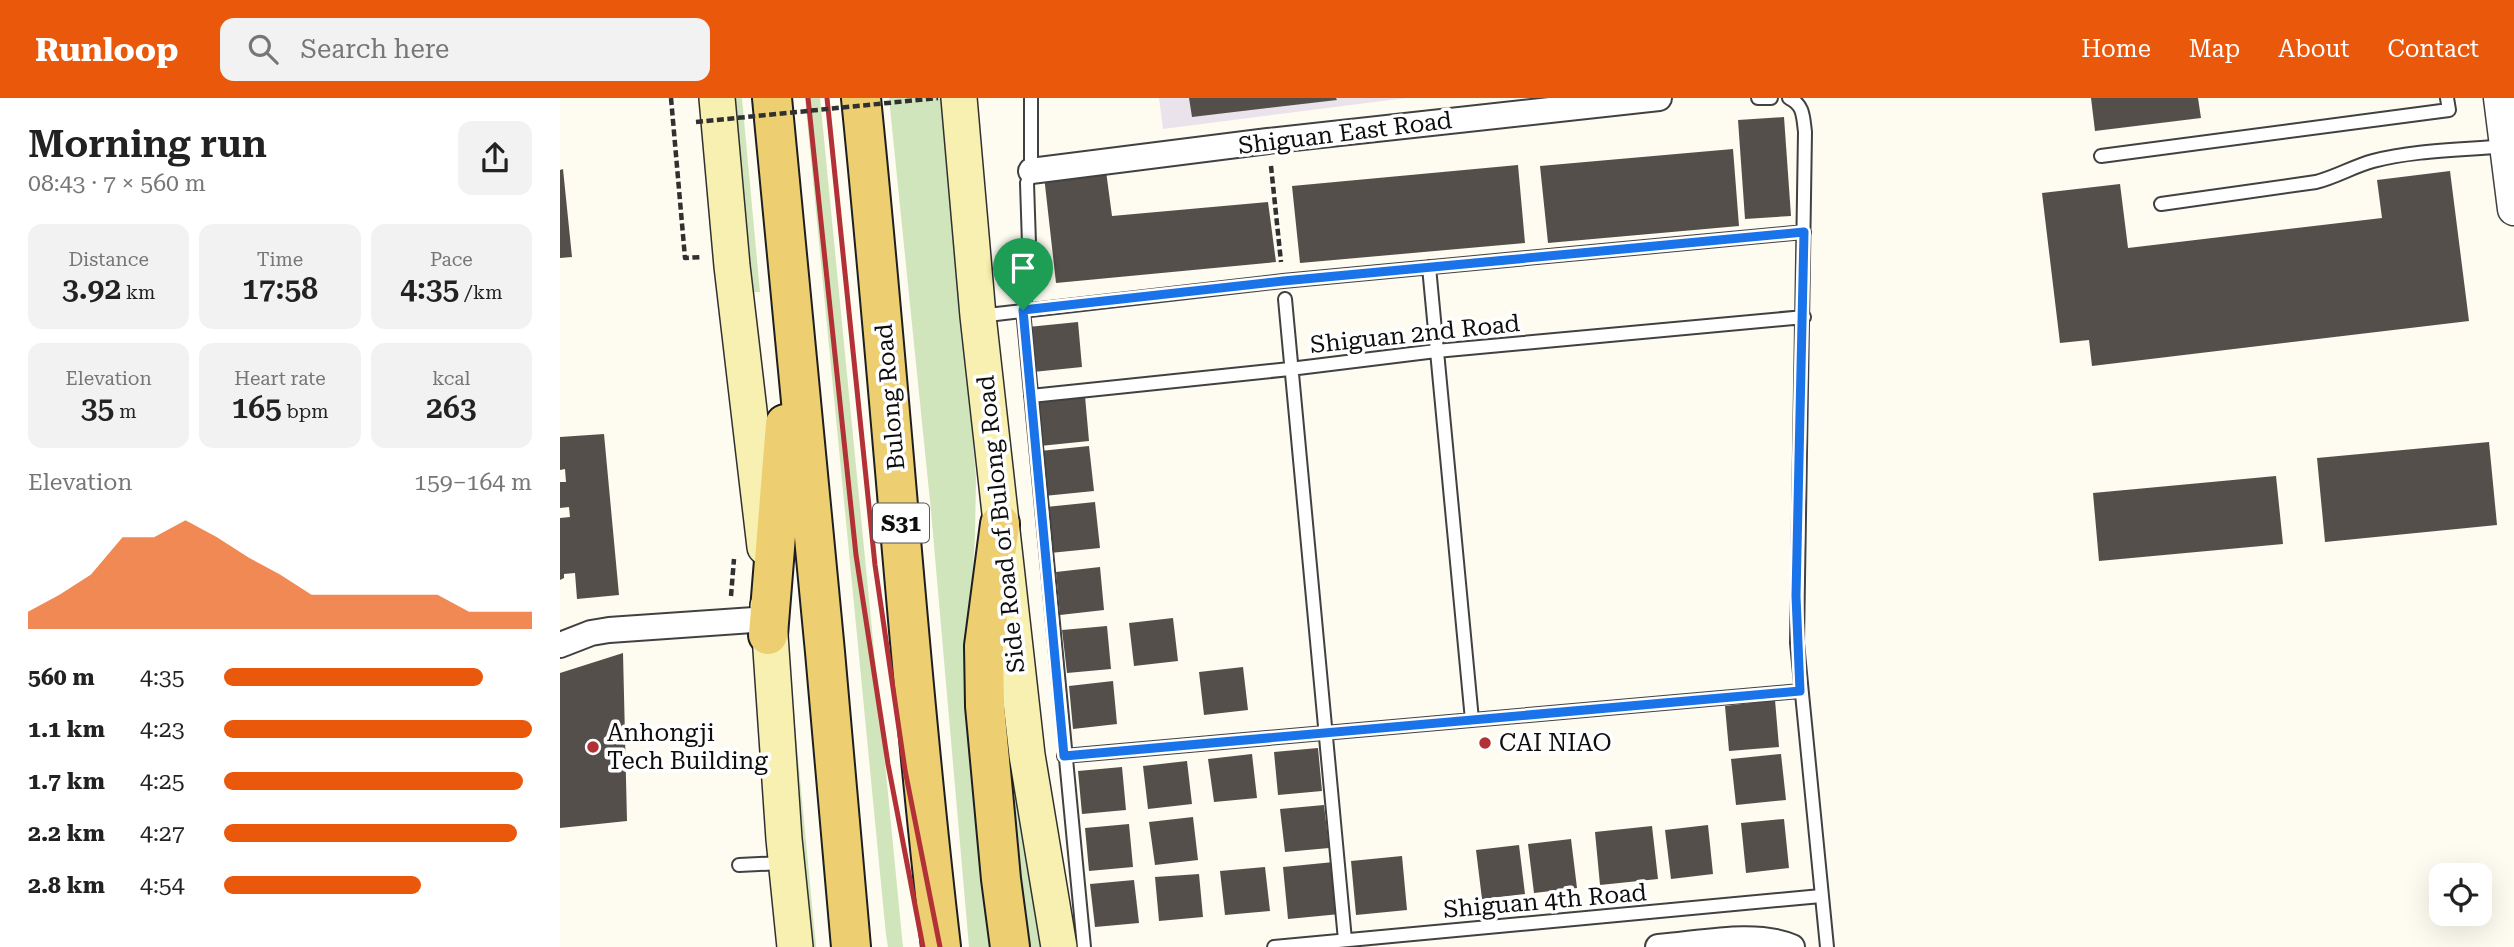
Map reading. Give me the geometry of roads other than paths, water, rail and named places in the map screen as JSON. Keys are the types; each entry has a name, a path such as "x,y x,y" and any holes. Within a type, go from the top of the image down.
{"main road":[{"path":"772,98 851,947"},
{"name":"Bulong Road","path":"861,98 941,947"},
{"name":"Side Road of Bulong Road","path":"959,98 978,316 1027,755 1059,947"},
{"path":"706,110 732,266 767,566 768,627 783,851 795,947"},
{"path":"768,627 793,321"},
{"path":"1000,524 984,646 985,706 1010,947"},
{"path":"774,947 783,851"}],"street":[{"name":"Shiguan East Road","path":"1031,171 1268,141 1652,98"},
{"path":"2500,98 2514,209"},
{"path":"560,645 609,630 768,627"},
{"path":"1658,947 1754,939 1780,942 1792,947"}],"lane":[{"path":"1031,98 1031,171 1027,183 1030,274 1023,310 1084,947"},
{"path":"1758,98 1771,98"},
{"path":"1789,98 1797,102 1803,112 1804,317 1796,596 1800,691 1827,947"},
{"path":"2101,156 2449,110 2447,98"},
{"path":"2161,204 2316,182 2336,177 2371,161 2391,157 2506,146"},
{"path":"978,316 1283,281 1804,232"},
{"path":"1429,267 1472,720"},
{"path":"1285,299 1345,940"},
{"name":"Shiguan 2nd Road","path":"1031,396 1436,351 1804,317"},
{"path":"1064,756 1800,691"},
{"path":"740,866 783,851"},
{"name":"Shiguan 4th Road","path":"1274,947 1821,896"}],"railway":[{"path":"808,98 856,555 888,764 923,947"},
{"path":"827,98 875,565 905,770 940,947"}],"place":[{"name":"CAI NIAO","path":"1485,743"},
{"name":"Anhongji Tech Building","path":"593,747"}]}
